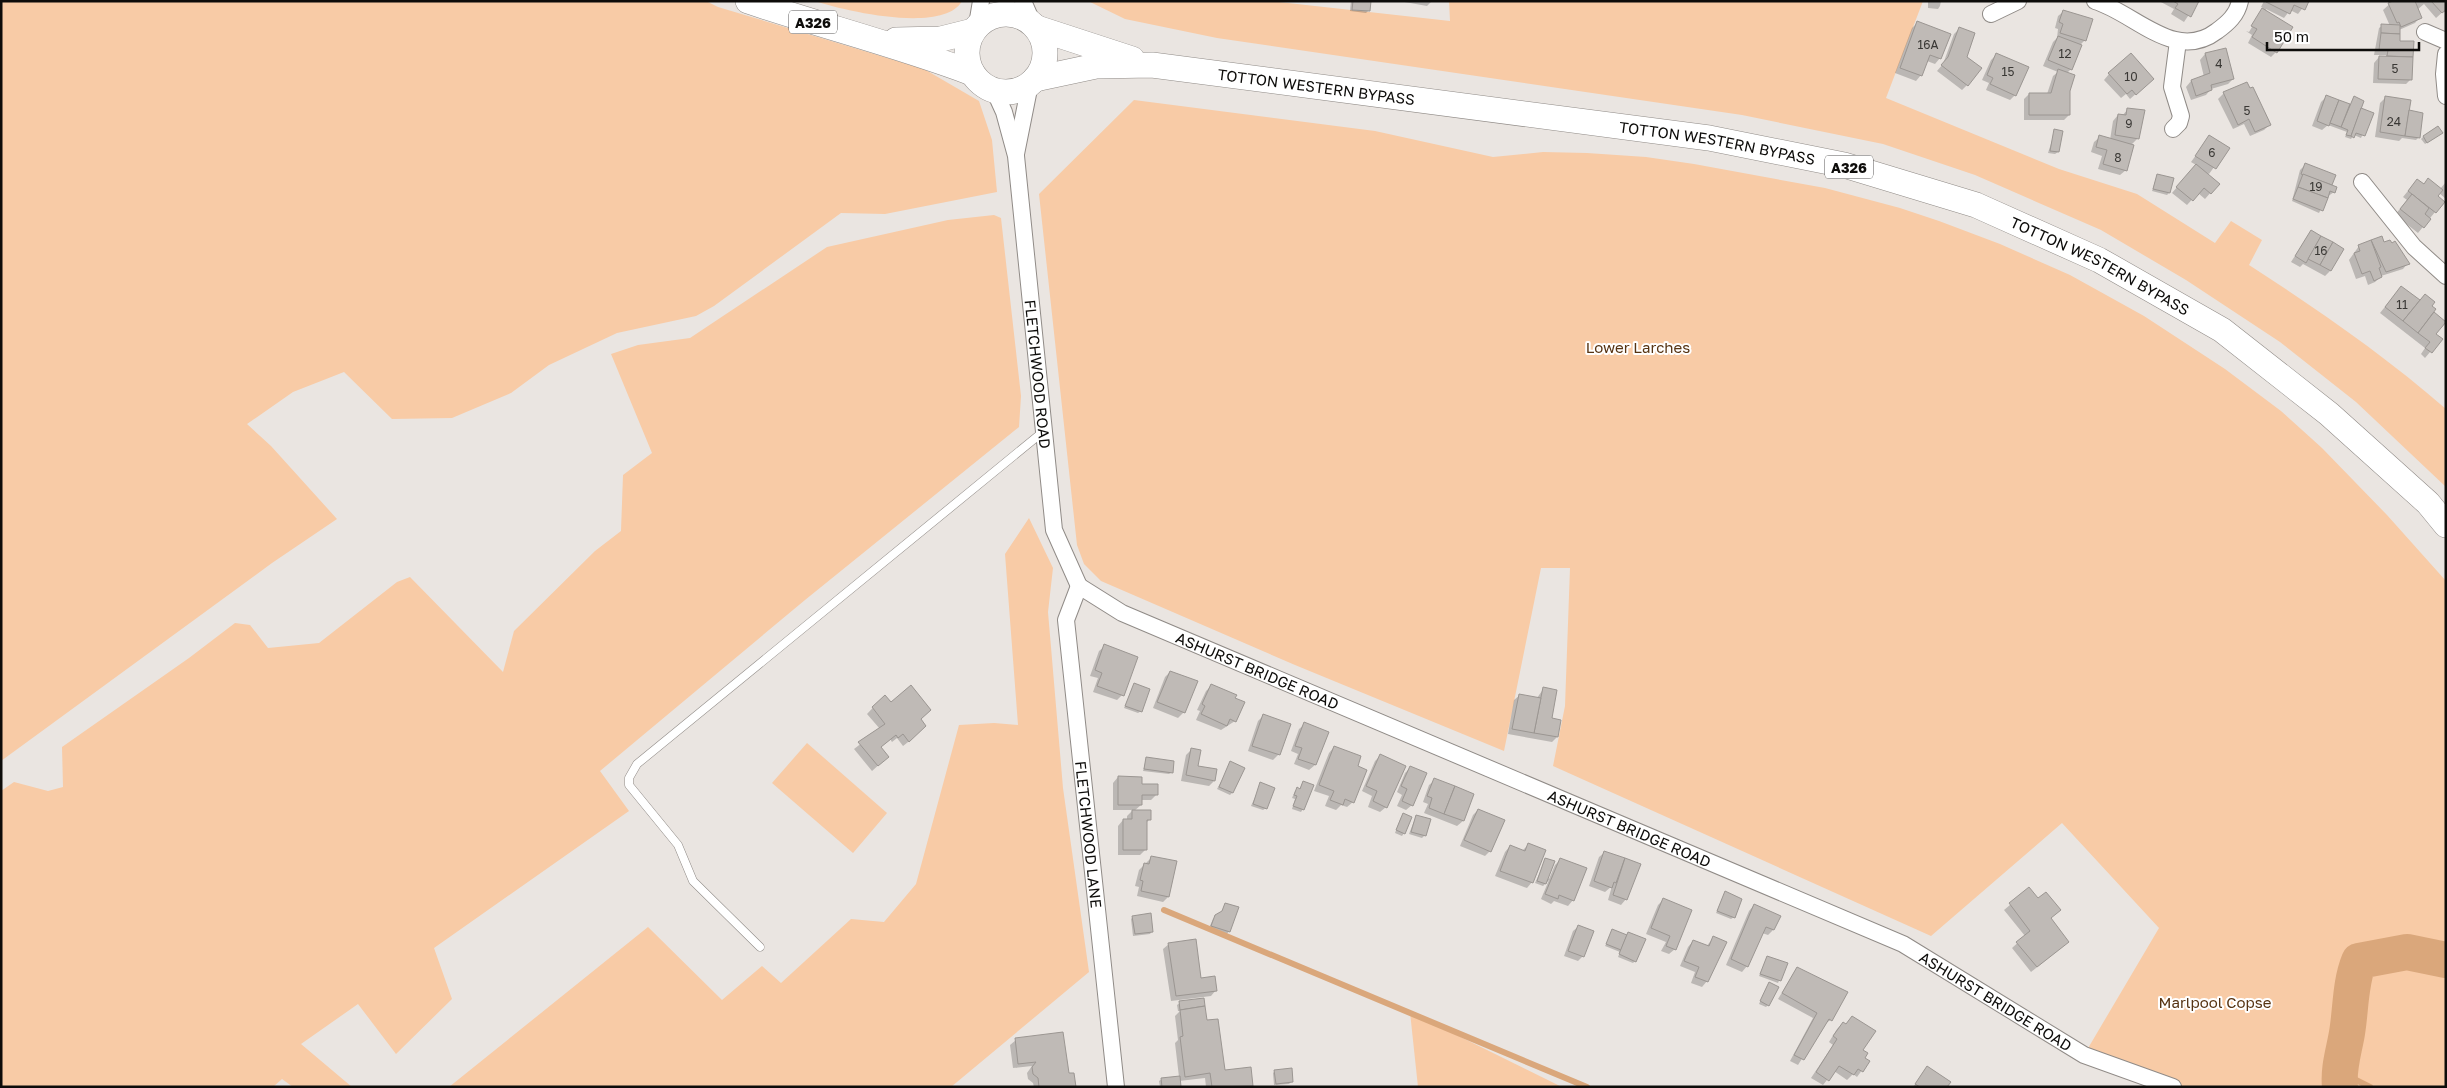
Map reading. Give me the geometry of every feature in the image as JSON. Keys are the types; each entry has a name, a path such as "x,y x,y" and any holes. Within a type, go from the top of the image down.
{"main road":[{"name":"A326","path":"748,1 854,35 879,40 972,73"},
{"path":"1005,13 1020,16 1035,26 1042,36 1045,54 1040,72 1033,81 1019,90 1006,92 985,87 972,73 968,65 966,47 977,19 1005,13"},
{"name":"A326","path":"879,40 941,39 977,19"},
{"name":"TOTTON WESTERN BYPASS","path":"1035,26 1152,65"},
{"name":"TOTTON WESTERN BYPASS","path":"1033,81 1096,66 1152,65 1709,138 1844,165 1976,205 2099,260 2222,330 2329,414 2428,503 2446,524"}],"street":[{"path":"1023,1 1035,26"},
{"path":"1991,14 2018,1"},
{"path":"2095,1 2112,7 2162,37 2178,41 2192,41 2214,33 2235,14 2240,1"},
{"path":"2425,32 2446,42"},
{"path":"2174,129 2179,123 2181,116 2172,87 2178,41"},
{"path":"2446,54 2444,74 2446,96"},
{"name":"FLETCHWOOD ROAD","path":"1016,156 1033,81"},
{"name":"FLETCHWOOD ROAD","path":"994,90 1004,112 1016,156 1054,530 1079,586"},
{"path":"2362,182 2398,229 2442,265"},
{"name":"FLETCHWOOD LANE","path":"1079,586 1066,620 1116,1087"},
{"name":"ASHURST BRIDGE ROAD","path":"1079,586 1122,613 1903,944 2084,1055 2173,1087"}],"lane":[{"path":"760,947 693,881 678,845 629,785 632,771 637,764 1044,431"}],"green space":[{"path":"1,1 706,1 718,7 924,69 979,101 992,140 997,192 885,214 841,213 714,306 696,316 617,333 549,365 511,393 452,418 392,419 344,372 293,392 247,424 271,446 337,519 272,563 1,761"},
{"path":"815,1 962,1 952,11 936,16 915,18 870,14"},
{"path":"1088,1 1270,1 1450,21 1449,1 1923,1 1886,98 2059,169 2137,194 2215,243 2231,221 2262,240 2249,265 2350,333 2446,409 2446,487 2356,402 2280,342 2186,280 2101,230 1975,175 1883,144 1742,115 1217,38 1125,19"},
{"path":"1134,100 1375,131 1493,157 1543,152 1646,157 1825,188 1900,208 2000,244 2070,275 2144,316 2225,369 2281,411 2322,448 2387,515 2446,581 2446,959 2415,953 2362,953 2355,962 2346,987 2343,1002 2339,1059 2355,1025 2354,981 2367,957 2430,957 2446,963 2446,1087 2173,1087 2084,1055 2159,928 2062,823 1931,936 1553,766 1565,706 1570,568 1541,568 1504,751 1295,665 1101,581 1084,564 1077,545 1039,194"},
{"path":"994,215 1001,218 1021,396 1019,427 805,600 600,771 629,811 434,948 452,999 396,1054 358,1004 301,1044 352,1087 293,1087 282,1079 273,1087 1,1087 1,791 14,782 48,791 63,787 62,747 189,658 235,623 250,625 268,648 319,643 397,582 410,577 503,672 514,631 595,551 621,531 623,475 652,453 611,354 638,345 690,338 827,247 948,220"},
{"path":"1029,518 1053,568 1048,612 1063,788 1089,972 951,1087 449,1087 648,927 722,1000 762,966 781,983 851,919 884,922 916,884 959,725 994,723 1018,725 1005,554"},
{"path":"807,743 887,813 853,853 772,783"},
{"path":"1410,1012 1562,1087 1418,1087"}],"building":[{"path":"1353,1 1371,1 1370,11 1352,10"},
{"path":"2173,1 2199,1 2191,17 2175,8 2178,4"},
{"path":"2309,1 2305,10 2294,5 2290,14 2266,2"},
{"path":"2393,1 2415,1 2422,18 2401,27 2399,22 2397,23 2388,3"},
{"path":"2431,1 2446,1 2446,10 2442,13"},
{"path":"2262,8 2293,27 2277,53 2252,37 2257,29 2251,26"},
{"path":"2063,10 2093,19 2086,41 2060,33 2063,24 2059,22"},
{"path":"1917,21 1951,34 1941,59 1930,55 1922,76 1900,68"},
{"path":"2381,24 2400,25 2400,34 2381,33"},
{"path":"1959,27 1975,33 1967,57 1982,68 1968,86 1941,65 1948,57"},
{"path":"2381,33 2400,34 2400,41 2414,41 2413,57 2387,56 2388,50 2379,50"},
{"path":"2058,36 2082,45 2072,70 2048,60"},
{"path":"2226,48 2234,79 2211,85 2212,90 2196,96 2191,80 2210,73 2205,53"},
{"path":"1996,53 2029,67 2016,96 1990,84 1993,78 1987,75"},
{"path":"2131,53 2154,79 2136,95 2132,90 2127,94 2108,73"},
{"path":"2379,56 2413,57 2412,80 2378,79"},
{"path":"2058,69 2075,75 2070,91 2070,115 2029,115 2029,93 2051,93"},
{"path":"2247,82 2250,88 2253,87 2271,125 2255,132 2249,119 2238,125 2223,92"},
{"path":"2326,95 2339,100 2329,126 2317,121"},
{"path":"2354,96 2364,101 2351,136 2346,135 2348,130 2341,127"},
{"path":"2385,96 2411,100 2405,136 2380,132"},
{"path":"2339,100 2350,104 2341,127 2330,123"},
{"path":"2127,108 2145,110 2139,139 2115,135 2118,114 2126,115"},
{"path":"2361,108 2374,113 2365,136 2356,133 2354,138 2351,136"},
{"path":"2409,110 2423,113 2420,138 2405,136"},
{"path":"2438,126 2443,133 2427,143 2423,136"},
{"path":"2054,129 2063,131 2059,152 2050,151"},
{"path":"2099,135 2134,145 2127,171 2103,164 2107,150 2096,147"},
{"path":"2209,135 2230,148 2216,169 2195,156"},
{"path":"2305,163 2336,175 2332,185 2301,174"},
{"path":"2196,164 2220,184 2211,194 2204,188 2193,201 2176,187"},
{"path":"2157,174 2174,178 2170,193 2153,189"},
{"path":"2303,174 2337,187 2335,193 2330,191 2328,198 2298,187"},
{"path":"2428,178 2443,190 2438,196 2445,202 2436,213 2408,191 2417,179 2424,184"},
{"path":"2298,187 2328,198 2323,211 2293,199"},
{"path":"2412,194 2429,208 2425,214 2431,219 2424,228 2400,209"},
{"path":"2311,230 2321,236 2306,263 2295,256"},
{"path":"2321,236 2333,242 2320,265 2308,259"},
{"path":"2382,236 2384,242 2390,240 2392,243 2395,241 2410,264 2386,272 2371,240"},
{"path":"2371,240 2381,267 2379,268 2382,277 2374,281 2370,271 2362,274 2354,253 2360,251 2358,245"},
{"path":"2333,242 2344,249 2331,271 2320,265"},
{"path":"2401,286 2420,300 2403,321 2385,307"},
{"path":"2425,294 2435,302 2432,306 2436,309 2418,333 2403,321"},
{"path":"2434,312 2446,322 2436,334 2443,339 2432,353 2425,348 2430,342 2418,333"},
{"path":"1104,644 1138,657 1124,696 1097,686 1102,673 1095,670"},
{"path":"1170,671 1198,681 1185,713 1157,702"},
{"path":"1134,683 1150,689 1142,712 1125,706"},
{"path":"1211,684 1237,695 1235,698 1245,702 1236,722 1230,719 1227,726 1201,714 1205,706 1202,704"},
{"path":"911,685 931,710 921,719 926,726 909,742 903,734 898,738 896,735 881,747 889,757 878,766 858,742 885,724 872,707 885,695 891,702"},
{"path":"1543,687 1557,690 1552,718 1561,720 1558,737 1534,733"},
{"path":"1519,694 1541,698 1534,733 1512,729"},
{"path":"1263,714 1291,724 1280,755 1252,746"},
{"path":"1304,722 1329,732 1316,765 1298,759 1302,748 1295,746"},
{"path":"1334,746 1361,756 1358,766 1367,770 1354,803 1345,799 1343,805 1330,800 1334,791 1319,785"},
{"path":"1191,748 1201,750 1198,766 1217,769 1215,781 1186,775"},
{"path":"1380,754 1406,766 1387,808 1373,801 1377,791 1366,786"},
{"path":"1146,757 1174,761 1173,773 1144,769"},
{"path":"1230,761 1245,768 1233,793 1219,787"},
{"path":"1410,766 1427,773 1413,806 1402,801 1407,789 1401,786"},
{"path":"1118,776 1142,777 1142,784 1158,784 1158,795 1142,795 1142,805 1118,805"},
{"path":"1434,778 1455,786 1444,814 1429,808 1432,798 1427,796"},
{"path":"1303,781 1314,785 1304,810 1293,806 1297,796 1294,795 1297,787 1300,789"},
{"path":"1260,782 1275,788 1267,809 1253,804"},
{"path":"1455,786 1474,794 1464,821 1444,814"},
{"path":"1478,809 1505,820 1491,852 1464,840"},
{"path":"1132,810 1151,810 1151,820 1147,820 1147,850 1123,850 1123,819 1132,819"},
{"path":"1403,813 1412,817 1405,834 1396,830"},
{"path":"1416,815 1431,819 1426,836 1411,832"},
{"path":"1528,843 1546,850 1533,883 1500,871 1510,845 1525,851"},
{"path":"1604,851 1625,858 1616,883 1614,882 1612,888 1594,881"},
{"path":"1151,856 1177,861 1169,897 1141,891 1143,881 1140,880 1144,863 1149,864"},
{"path":"1545,858 1555,861 1546,884 1537,881"},
{"path":"1560,858 1587,868 1574,901 1559,895 1558,899 1545,894"},
{"path":"1625,858 1641,864 1627,900 1613,895"},
{"path":"2029,887 2038,898 2046,892 2061,910 2051,918 2069,942 2037,967 2016,942 2030,931 2009,903"},
{"path":"1725,891 1742,899 1735,918 1717,911"},
{"path":"1663,898 1692,910 1676,950 1666,946 1670,936 1651,928"},
{"path":"1225,903 1239,907 1230,932 1211,926 1215,915 1222,911"},
{"path":"1754,904 1781,916 1774,930 1766,927 1748,967 1731,959"},
{"path":"1151,913 1153,932 1135,934 1132,916"},
{"path":"1578,925 1594,931 1584,957 1568,951"},
{"path":"1612,929 1627,935 1621,950 1606,944"},
{"path":"1628,932 1646,939 1636,962 1619,954"},
{"path":"1713,936 1727,942 1708,982 1695,977 1699,967 1684,961 1693,940 1709,946"},
{"path":"1196,939 1201,978 1215,976 1217,991 1176,996 1168,943"},
{"path":"1767,956 1788,963 1781,981 1760,974"},
{"path":"1797,967 1848,992 1832,1021 1829,1019 1804,1060 1794,1055 1817,1013 1782,993"},
{"path":"1769,982 1779,987 1769,1006 1760,1001"},
{"path":"1204,998 1205,1006 1180,1010 1179,1001"},
{"path":"1205,1006 1207,1020 1218,1019 1225,1070 1251,1067 1253,1086 1212,1087 1210,1073 1185,1077 1180,1037 1183,1036 1180,1010"},
{"path":"1852,1016 1876,1031 1863,1050 1868,1053 1865,1058 1870,1061 1863,1072 1858,1069 1854,1075 1839,1066 1829,1081 1816,1072 1837,1039 1833,1036 1843,1022 1846,1024"},
{"path":"1063,1032 1069,1073 1074,1073 1076,1087 1039,1087 1038,1078 1033,1074 1032,1067 1036,1062 1018,1064 1015,1038"},
{"path":"1927,1066 1951,1082 1947,1087 1920,1087 1915,1084"},
{"path":"1292,1068 1293,1082 1276,1084 1274,1070"},
{"path":"1180,1076 1181,1087 1162,1087 1161,1078"}],"waterway":[{"path":"1164,910 1587,1087"},
{"path":"2340,1087 2341,1066 2352,987 2359,961 2407,952 2446,960"},
{"path":"2340,1072 2370,1087"}],"park label":[{"name":"Lower Larches","path":"1638,347"},
{"name":"Marlpool Copse","path":"2215,1002"}]}
